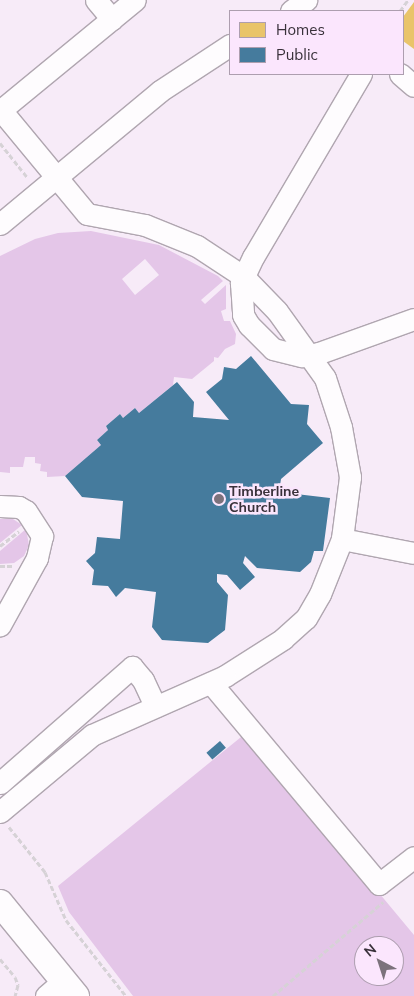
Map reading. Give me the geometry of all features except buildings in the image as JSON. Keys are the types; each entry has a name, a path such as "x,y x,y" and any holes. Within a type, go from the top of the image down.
{"main road":[{"path":"0,903 62,991"}],"street":[{"path":"96,0 112,19"},
{"path":"3,818 92,735 211,683 251,660 306,618 320,594 342,539 350,477 334,401 325,378 278,311 244,277 197,246 164,231 87,214 0,110 135,0"},
{"path":"0,224 177,78 229,46"},
{"path":"360,75 244,277 240,300 249,325 273,349 288,355 310,355 414,319"},
{"path":"401,75 414,86"},
{"path":"0,506 20,507 26,511 40,527 42,545 0,625"},
{"path":"342,539 414,552"},
{"path":"0,783 132,667 143,680 155,706"},
{"path":"211,683 379,884 414,857"}],"path":[{"path":"0,143 28,176 26,182"},
{"path":"0,546 26,525"},
{"path":"3,818 45,872 66,920 126,996"},
{"path":"274,996 386,900"},
{"path":"0,959 15,977 18,985 15,996"}],"shaded area":[{"path":"91,231 159,245 218,276 223,281 201,300 205,304 226,285 226,309 221,311 224,321 230,321 236,334 235,344 225,349 218,358 214,357 214,361 192,379 174,377 173,385 139,413 135,408 123,418 120,414 106,426 108,430 97,440 101,445 65,476 47,477 47,472 40,471 41,464 35,463 35,457 25,457 23,467 10,467 10,473 0,472 0,256 35,239 58,233","holes":["145,259 159,275 135,295 122,279"]},
{"path":"0,519 13,519 22,525 0,543"},
{"path":"26,529 29,545 24,556 14,563 0,564 0,551"},
{"path":"246,733 414,935 414,996 133,996 69,912 58,886"}],"place":[{"name":"Timberline Church","path":"219,499"}]}
